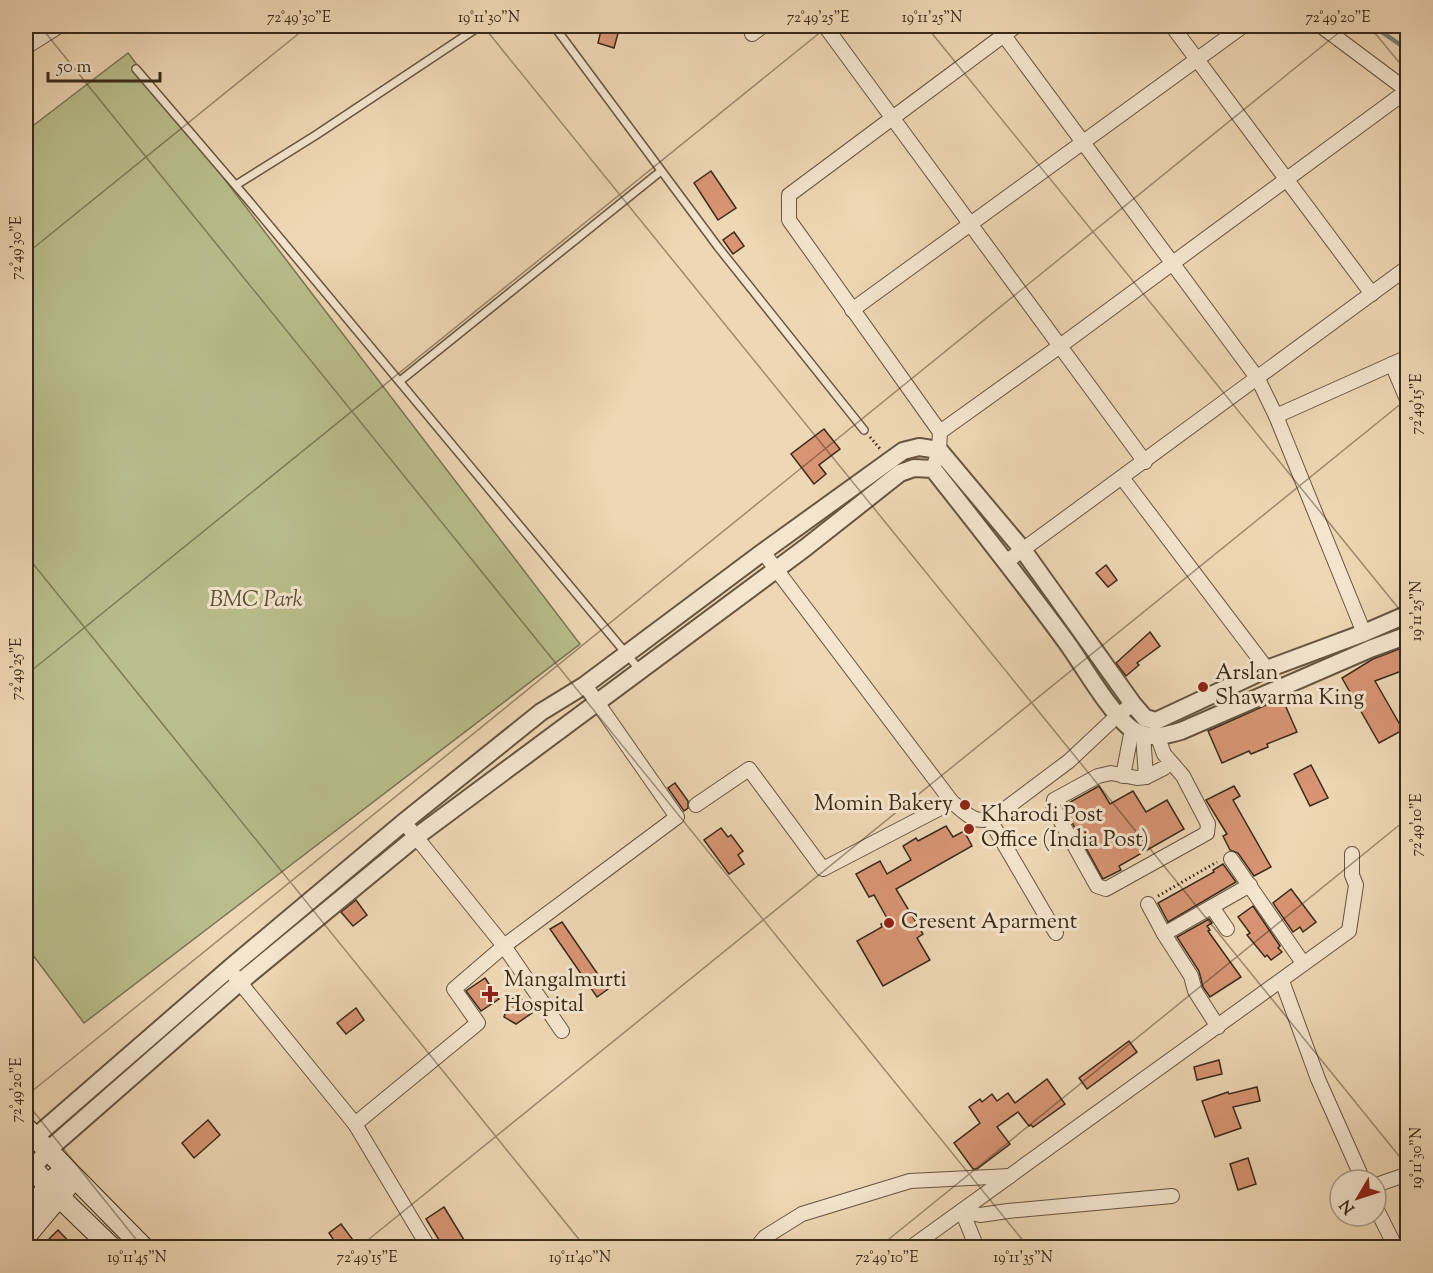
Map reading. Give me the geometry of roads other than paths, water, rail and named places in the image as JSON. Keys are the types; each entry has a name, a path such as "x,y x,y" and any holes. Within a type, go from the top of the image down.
{"main road":[{"path":"33,1140 144,1248"},
{"path":"29,1164 54,1192 112,1248"},
{"path":"26,1236 69,1173"},
{"path":"26,1214 54,1192"}],"street":[{"path":"26,47 58,26"},
{"path":"825,26 1145,462"},
{"path":"933,469 939,450 940,432 789,220 789,195 893,118 1000,30 1016,26"},
{"path":"1172,26 1372,294"},
{"path":"852,310 1243,26"},
{"path":"940,432 1407,91 1321,26"},
{"path":"1000,30 1258,379 1276,416 1364,633"},
{"path":"1006,562 1123,479 1407,267"},
{"path":"1276,416 1407,357"},
{"path":"1392,364 1407,402"},
{"path":"29,1164 33,1140 229,969 404,822 541,712 585,685 903,451 919,447 939,450 1023,550 1145,718 1156,721 1267,669 1364,633 1407,614"},
{"path":"33,1140 240,982 416,837 805,548 900,473 914,468 933,469 1067,643 1118,716 1145,734 1183,776 1208,824 1207,833 1106,888 1097,886 1053,807 1054,800 1098,776 1112,773 1146,777 1164,768"},
{"path":"1123,479 1267,669"},
{"path":"861,481 872,495"},
{"path":"792,531 805,548"},
{"path":"763,552 952,802 974,819 983,822 990,820 1069,760 1133,704"},
{"path":"1145,734 1181,731 1407,635"},
{"path":"355,1124 477,1023 454,989 504,946 677,817 585,685"},
{"path":"1124,776 1145,734"},
{"path":"1145,734 1146,777"},
{"path":"696,805 749,769 823,869 952,802"},
{"path":"990,820 1056,933"},
{"path":"404,822 504,946 562,1031"},
{"path":"910,1248 1349,931 1356,885 1352,875 1352,855"},
{"path":"1231,859 1304,963"},
{"path":"1164,934 1250,885"},
{"path":"1148,904 1191,976 1195,991 1218,1027"},
{"path":"1212,907 1227,929"},
{"path":"229,969 355,1124 429,1248"},
{"path":"1282,981 1318,1079 1358,1168"},
{"path":"1388,1181 1407,1174"},
{"path":"756,1248 765,1237 802,1214 910,1181 1011,1176"},
{"path":"962,1211 980,1215 1172,1196"},
{"path":"962,1211 977,1248"},
{"path":"1386,1228 1396,1248"}],"lane":[{"path":"236,185 480,26"},
{"path":"554,26 740,275 864,430"},
{"path":"136,69 236,185 640,670"},
{"path":"400,381 661,171"}],"waterway":[{"path":"1373,26 1408,50"}],"place":[{"name":"Arslan Shawarma King","path":"1203,687"},
{"name":"Momin Bakery","path":"965,805"},
{"name":"Kharodi Post Office (India Post)","path":"969,829"},
{"name":"Cresent Aparment","path":"889,923"},
{"name":"Mangalmurti Hospital","path":"490,994"}],"park label":[{"name":"BMC Park","path":"256,601"}]}
